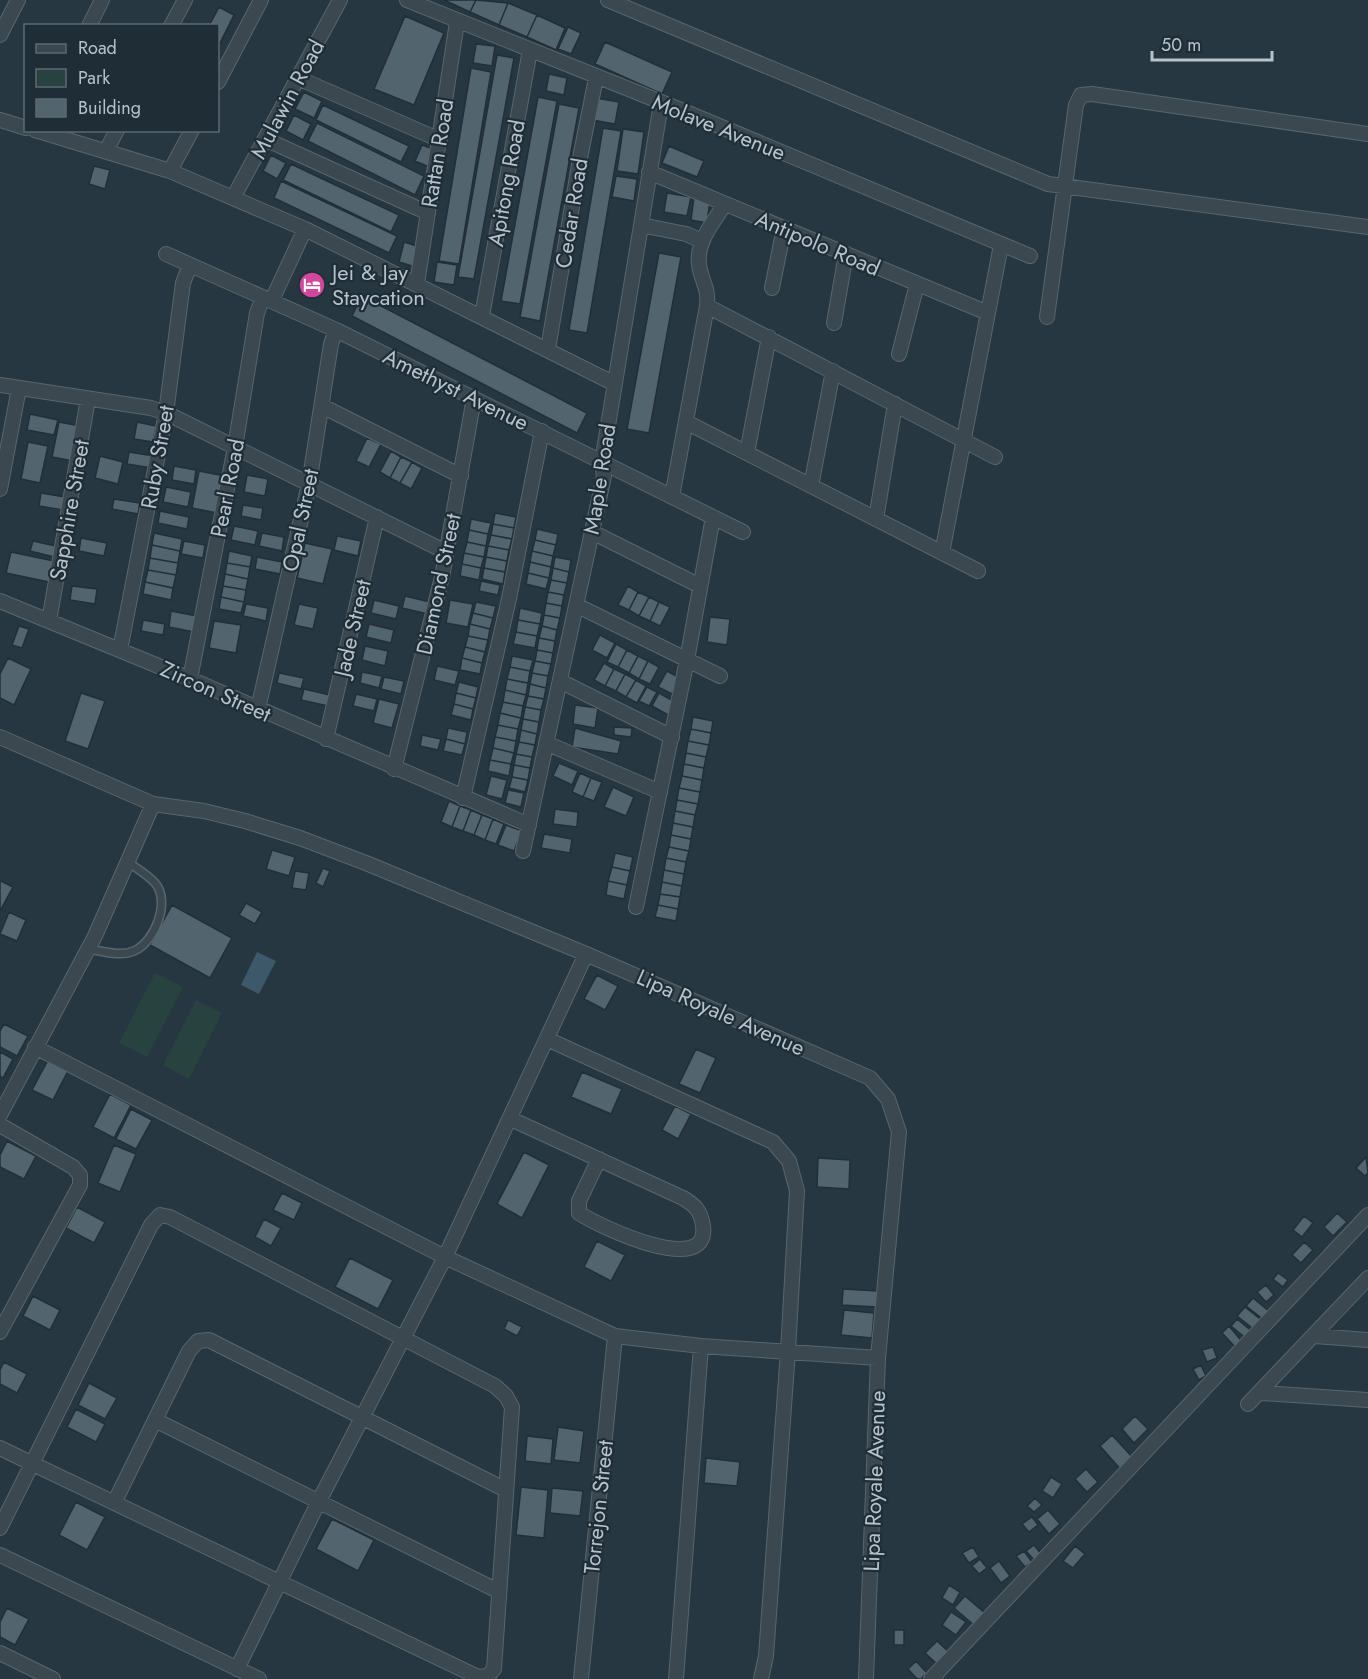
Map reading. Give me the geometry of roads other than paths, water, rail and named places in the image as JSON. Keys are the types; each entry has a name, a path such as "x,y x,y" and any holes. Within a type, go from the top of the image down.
{"street":[{"path":"0,35 18,0"},
{"path":"90,24 102,0"},
{"path":"172,24 184,0"},
{"path":"219,80 261,0"},
{"name":"Mulawin Road","path":"233,198 340,0"},
{"name":"Molave Avenue","path":"407,0 596,78 681,110 1030,256"},
{"path":"608,0 1017,173 1064,187 1368,226"},
{"name":"Rattan Road","path":"417,284 457,22"},
{"name":"Apitong Road","path":"482,316 530,50"},
{"path":"298,78 440,140"},
{"name":"Cedar Road","path":"548,350 580,153 596,78"},
{"path":"1047,317 1076,105 1081,95 1092,94 1368,134"},
{"name":"Maple Road","path":"523,851 604,476 602,462 661,104"},
{"path":"0,120 24,127"},
{"path":"40,132 170,171 304,229 615,384"},
{"path":"106,151 116,132"},
{"path":"170,171 191,132"},
{"path":"265,139 428,213"},
{"name":"Antipolo Road","path":"649,172 988,314"},
{"path":"672,497 709,292 699,264 702,241 725,204"},
{"path":"641,225 686,234 702,241"},
{"path":"772,288 784,228"},
{"name":"Pearl Road","path":"190,679 235,447 257,313 304,229"},
{"path":"942,553 1001,245"},
{"name":"Amethyst Avenue","path":"166,254 336,330 743,532"},
{"path":"834,323 846,254"},
{"name":"Ruby Street","path":"120,650 166,413 183,283 190,265"},
{"path":"899,354 917,284"},
{"path":"707,306 995,457"},
{"name":"Opal Street","path":"258,709 309,484 331,344 336,330"},
{"path":"747,453 769,337"},
{"path":"812,486 833,371"},
{"path":"0,385 152,408 166,413 446,552"},
{"path":"0,489 19,388"},
{"name":"Diamond Street","path":"394,769 446,552 474,398"},
{"name":"Sapphire Street","path":"49,621 88,399"},
{"path":"876,519 895,404"},
{"path":"322,406 461,476"},
{"path":"686,422 978,571"},
{"path":"463,798 509,599 542,431"},
{"name":"Jade Street","path":"326,739 377,517"},
{"path":"636,907 672,737 713,518"},
{"path":"592,532 700,586"},
{"name":"Zircon Street","path":"0,601 190,679 431,785 529,825"},
{"path":"576,604 720,676"},
{"path":"560,681 672,737"},
{"name":"Lipa Royale Avenue","path":"0,737 153,804 204,811 300,838 586,954 870,1078 888,1099 899,1132 878,1358 866,1679"},
{"path":"546,743 660,792"},
{"path":"0,1114 88,949 129,863 153,804"},
{"path":"237,1669 318,1503 445,1257 586,954"},
{"path":"547,1039 773,1142 789,1161 797,1191 766,1656 761,1679"},
{"path":"35,1047 445,1257 615,1336 700,1346 878,1358"},
{"path":"511,1119 599,1159 694,1205 702,1216 704,1236 701,1242 696,1246 666,1249 647,1245 591,1221 579,1213 579,1202 599,1159"},
{"path":"0,1125 72,1167 80,1174 80,1185 0,1332"},
{"path":"0,1448 32,1463 114,1503 279,1581 478,1677 488,1676 494,1669 512,1407 506,1396 495,1386 404,1337 170,1217 160,1215 151,1225 32,1463 0,1528"},
{"path":"931,1679 1368,1215"},
{"path":"1248,1404 1261,1393 1368,1278"},
{"name":"Torrejon Street","path":"581,1679 615,1336"},
{"path":"1315,1336 1368,1340"},
{"path":"114,1503 189,1351 198,1341 208,1340 506,1490"},
{"path":"676,1679 700,1346"},
{"path":"1261,1393 1368,1400"},
{"path":"155,1420 498,1591"},
{"path":"0,1555 259,1679"},
{"path":"0,1653 53,1679"}],"lane":[{"path":"88,949 117,954 134,951 147,941 157,924 162,901 157,884 129,863"}],"water":[{"path":"257,952 276,961 259,994 241,985"}],"place":[{"name":"Jei & Jay Staycation","path":"312,285"}]}
